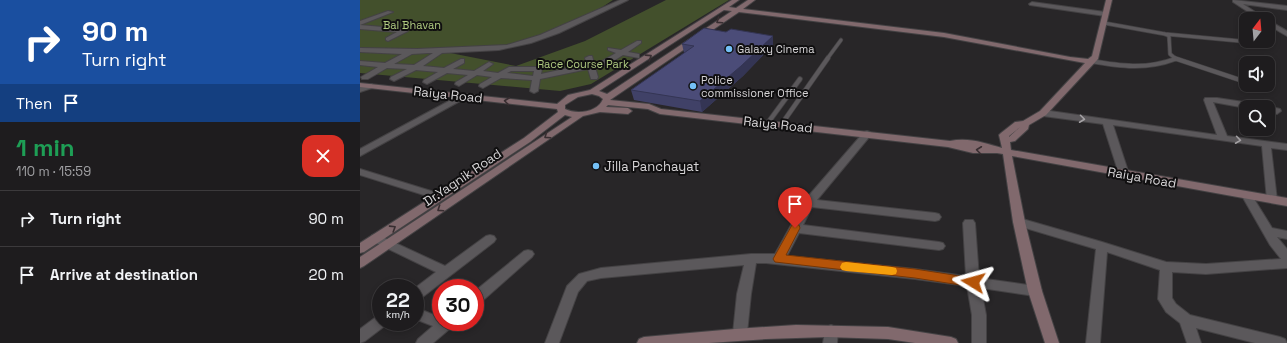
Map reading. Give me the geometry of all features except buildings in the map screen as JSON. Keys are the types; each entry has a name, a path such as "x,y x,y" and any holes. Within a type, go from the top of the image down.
{"street":[{"path":"362,51 440,51 484,49 515,45 535,40 625,0"},
{"path":"360,249 527,140 562,110 564,101 572,96 592,92 736,0"},
{"path":"599,109 606,100 752,0"},
{"path":"1052,343 1035,291 1003,148 1025,128 1025,124 1043,114 1095,57 1109,0"},
{"path":"1234,1 1287,8"},
{"path":"1234,1 1252,12"},
{"path":"1032,4 1105,14"},
{"path":"722,8 938,34 1070,59 1090,61"},
{"path":"360,23 390,12"},
{"path":"1275,26 1287,34"},
{"path":"360,27 405,32 388,39"},
{"path":"537,77 590,62 604,63 639,42"},
{"path":"610,49 636,56"},
{"path":"394,80 424,63 440,51"},
{"path":"366,77 410,52"},
{"path":"427,82 461,61"},
{"path":"590,62 594,78"},
{"path":"360,63 416,67 499,76"},
{"path":"459,84 489,64"},
{"path":"483,86 509,68 538,69 534,91"},
{"name":"Raiya Road","path":"360,85 465,96 562,110 580,115"},
{"path":"360,90 369,86"},
{"name":"Raiya Road","path":"592,92 602,94 606,100 649,107 660,111 950,144 956,142 1003,148 1124,174 1287,202"},
{"path":"360,153 465,96"},
{"path":"1223,138 1208,100 1239,104"},
{"path":"580,115 599,109 643,112 660,111"},
{"path":"1043,114 1287,148"},
{"name":"Dr.Yagnik Road","path":"360,263 580,115"},
{"path":"1107,122 1124,174"},
{"path":"779,259 809,203 867,134"},
{"path":"1266,144 1272,200"},
{"path":"361,173 440,197"},
{"path":"1247,196 1274,242 1287,257"},
{"path":"809,203 935,217"},
{"path":"1019,222 1102,246 1166,267 1206,269 1287,263"},
{"path":"969,223 973,282 979,315 979,343"},
{"path":"795,228 939,246"},
{"path":"1269,232 1287,235"},
{"path":"376,238 447,272"},
{"path":"424,289 490,239"},
{"path":"1093,343 1102,246"},
{"path":"484,291 528,254"},
{"path":"552,343 572,290 583,277 596,273 751,259 779,259 908,273 1035,291"},
{"path":"740,333 744,294 751,259"},
{"path":"1166,267 1164,299 1171,308 1186,320 1276,342"},
{"path":"1186,320 1194,343"},
{"path":"360,337 372,328"},
{"path":"423,343 438,331"},
{"path":"644,343 740,333 830,337 889,333 951,343"}],"lane":[{"path":"1104,23 1166,34 1239,42"},
{"path":"1166,34 1169,36 1170,54 1175,59 1239,80"},
{"path":"781,125 841,40"},
{"path":"1090,61 1144,68 1156,66 1175,59"},
{"path":"767,124 800,79"}],"green space":[{"path":"360,0 613,0 590,15 515,45 440,51 516,66 585,41 666,0 729,0 591,84 560,91 360,73"}],"slow traffic":[{"path":"846,267 892,271"}],"place":[{"name":"Galaxy Cinema","path":"729,49"},
{"name":"Police commissioner Office","path":"693,86"},
{"name":"Jilla Panchayat","path":"596,166"}],"route":[{"path":"795,228 779,259 973,282"}],"park label":[{"name":"Bal Bhavan","path":"412,25"},
{"name":"Race Course Park","path":"583,64"}]}
